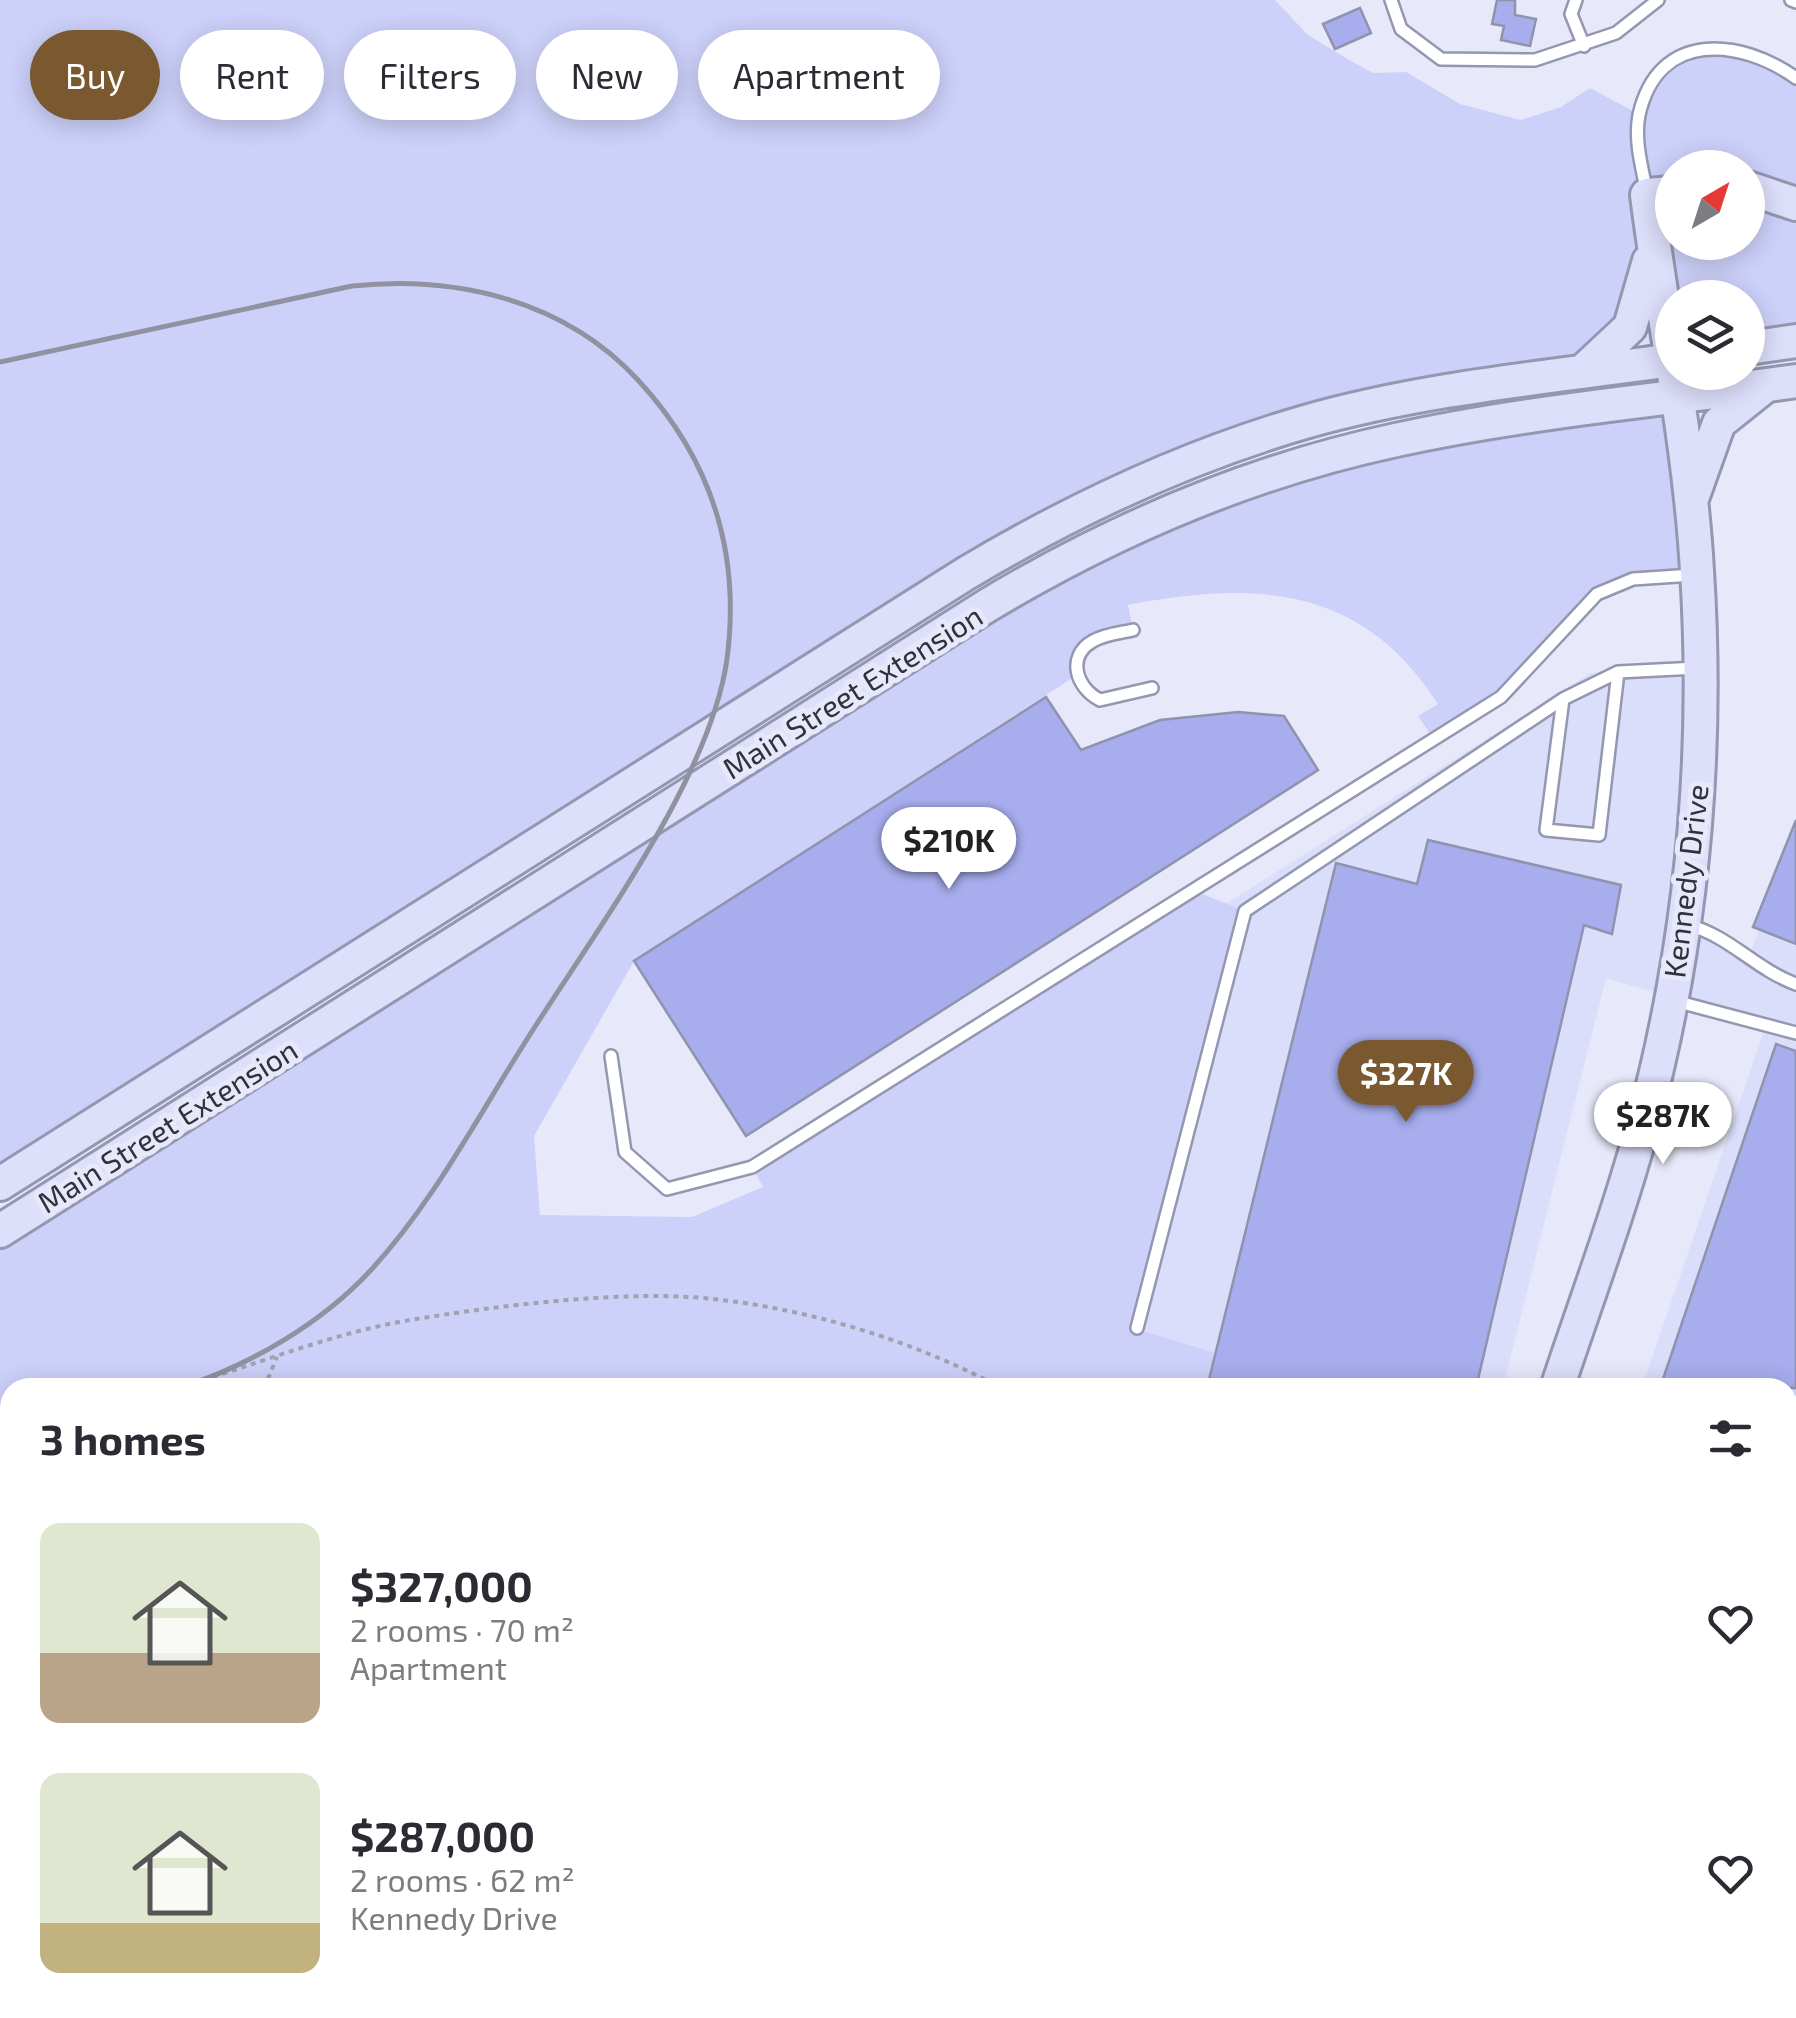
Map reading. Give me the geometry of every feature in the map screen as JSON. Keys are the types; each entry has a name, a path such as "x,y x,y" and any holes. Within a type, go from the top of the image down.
{"main road":[{"path":"1765,194 1796,204"},
{"name":"Kennedy Drive","path":"1655,230 1653,244 1659,280"},
{"path":"1582,372 1630,327 1653,244"},
{"path":"1765,346 1796,342"},
{"name":"Main Street Extension","path":"0,1184 949,584 1056,522 1179,466 1308,422 1446,392 1655,362"},
{"path":"1690,506 1719,423 1781,383"},
{"name":"Main Street Extension","path":"0,1230 974,614 1076,554 1200,498 1362,448 1494,422 1781,383"},
{"name":"Kennedy Drive","path":"1560,1378 1631,1166 1671,1000 1684,924 1698,778 1701,668 1698,575 1674,390"}],"lane":[{"path":"1391,0 1401,29 1441,59 1535,60 1616,33 1658,0"},
{"path":"1576,0 1571,14 1584,46"},
{"path":"1655,182 1638,139 1639,115 1653,84 1670,65 1701,50 1730,47 1759,56 1796,78"},
{"path":"611,1056 625,1152 667,1189 752,1166 1501,697 1597,594 1632,579 1698,575"},
{"path":"1133,630 1088,644 1077,657 1077,675 1084,690 1100,700 1110,701 1152,688"},
{"path":"1136,1328 1245,910 1563,699 1618,672 1701,668"},
{"path":"1563,699 1546,830 1599,835 1618,672"},
{"path":"1684,924 1725,938 1766,971 1796,984"},
{"path":"1671,1000 1796,1032"}],"path":[{"path":"214,1377 408,1320 646,1297 711,1298 789,1312 931,1352 982,1378"},
{"path":"268,1378 277,1356"}],"shaded area":[{"path":"0,0 1275,0 1308,35 1373,73 1406,72 1460,104 1521,120 1561,107 1590,88 1639,114 1658,77 1684,56 1731,47 1796,78 1796,341 1765,346 1765,280 1666,280 1658,260 1765,260 1765,150 1655,150 1655,251 1609,350 1149,478 0,1184"},
{"path":"1675,397 1698,575 1608,587 1523,677 1433,738 1418,716 1438,704 1408,664 1375,635 1340,614 1302,600 1262,594 1219,593 1128,605 1133,630 1088,644 1077,675 634,961 534,1136 540,1215 692,1217 763,1187 752,1167 1193,890 1245,911 1137,1329 1215,1353 1209,1378 0,1378 0,1231 673,805 1200,498"},
{"path":"1701,668 1684,924 1749,957 1796,832 1796,1378 1645,1378 1766,1025 1606,978 1505,1378 935,1378 1224,905 1591,673"}],"building":[{"path":"1497,0 1515,0 1515,15 1536,19 1530,46 1501,40 1504,26 1492,24"},
{"path":"1360,8 1371,33 1335,49 1323,24"},
{"path":"1046,697 1081,750 1160,720 1238,712 1284,716 1318,770 746,1136 634,961"},
{"path":"1796,820 1796,944 1753,927"},
{"path":"1428,840 1621,885 1612,934 1584,925 1478,1378 1209,1378 1336,863 1417,884"},
{"path":"1776,1044 1796,1051 1796,1378 1663,1378"}],"railway":[{"path":"0,362 352,286 430,285 506,299 577,330 638,380 685,442 715,509 724,545 730,620 727,659 716,706 673,806 613,908 414,1218 371,1270 330,1308 283,1341 208,1378"}]}
